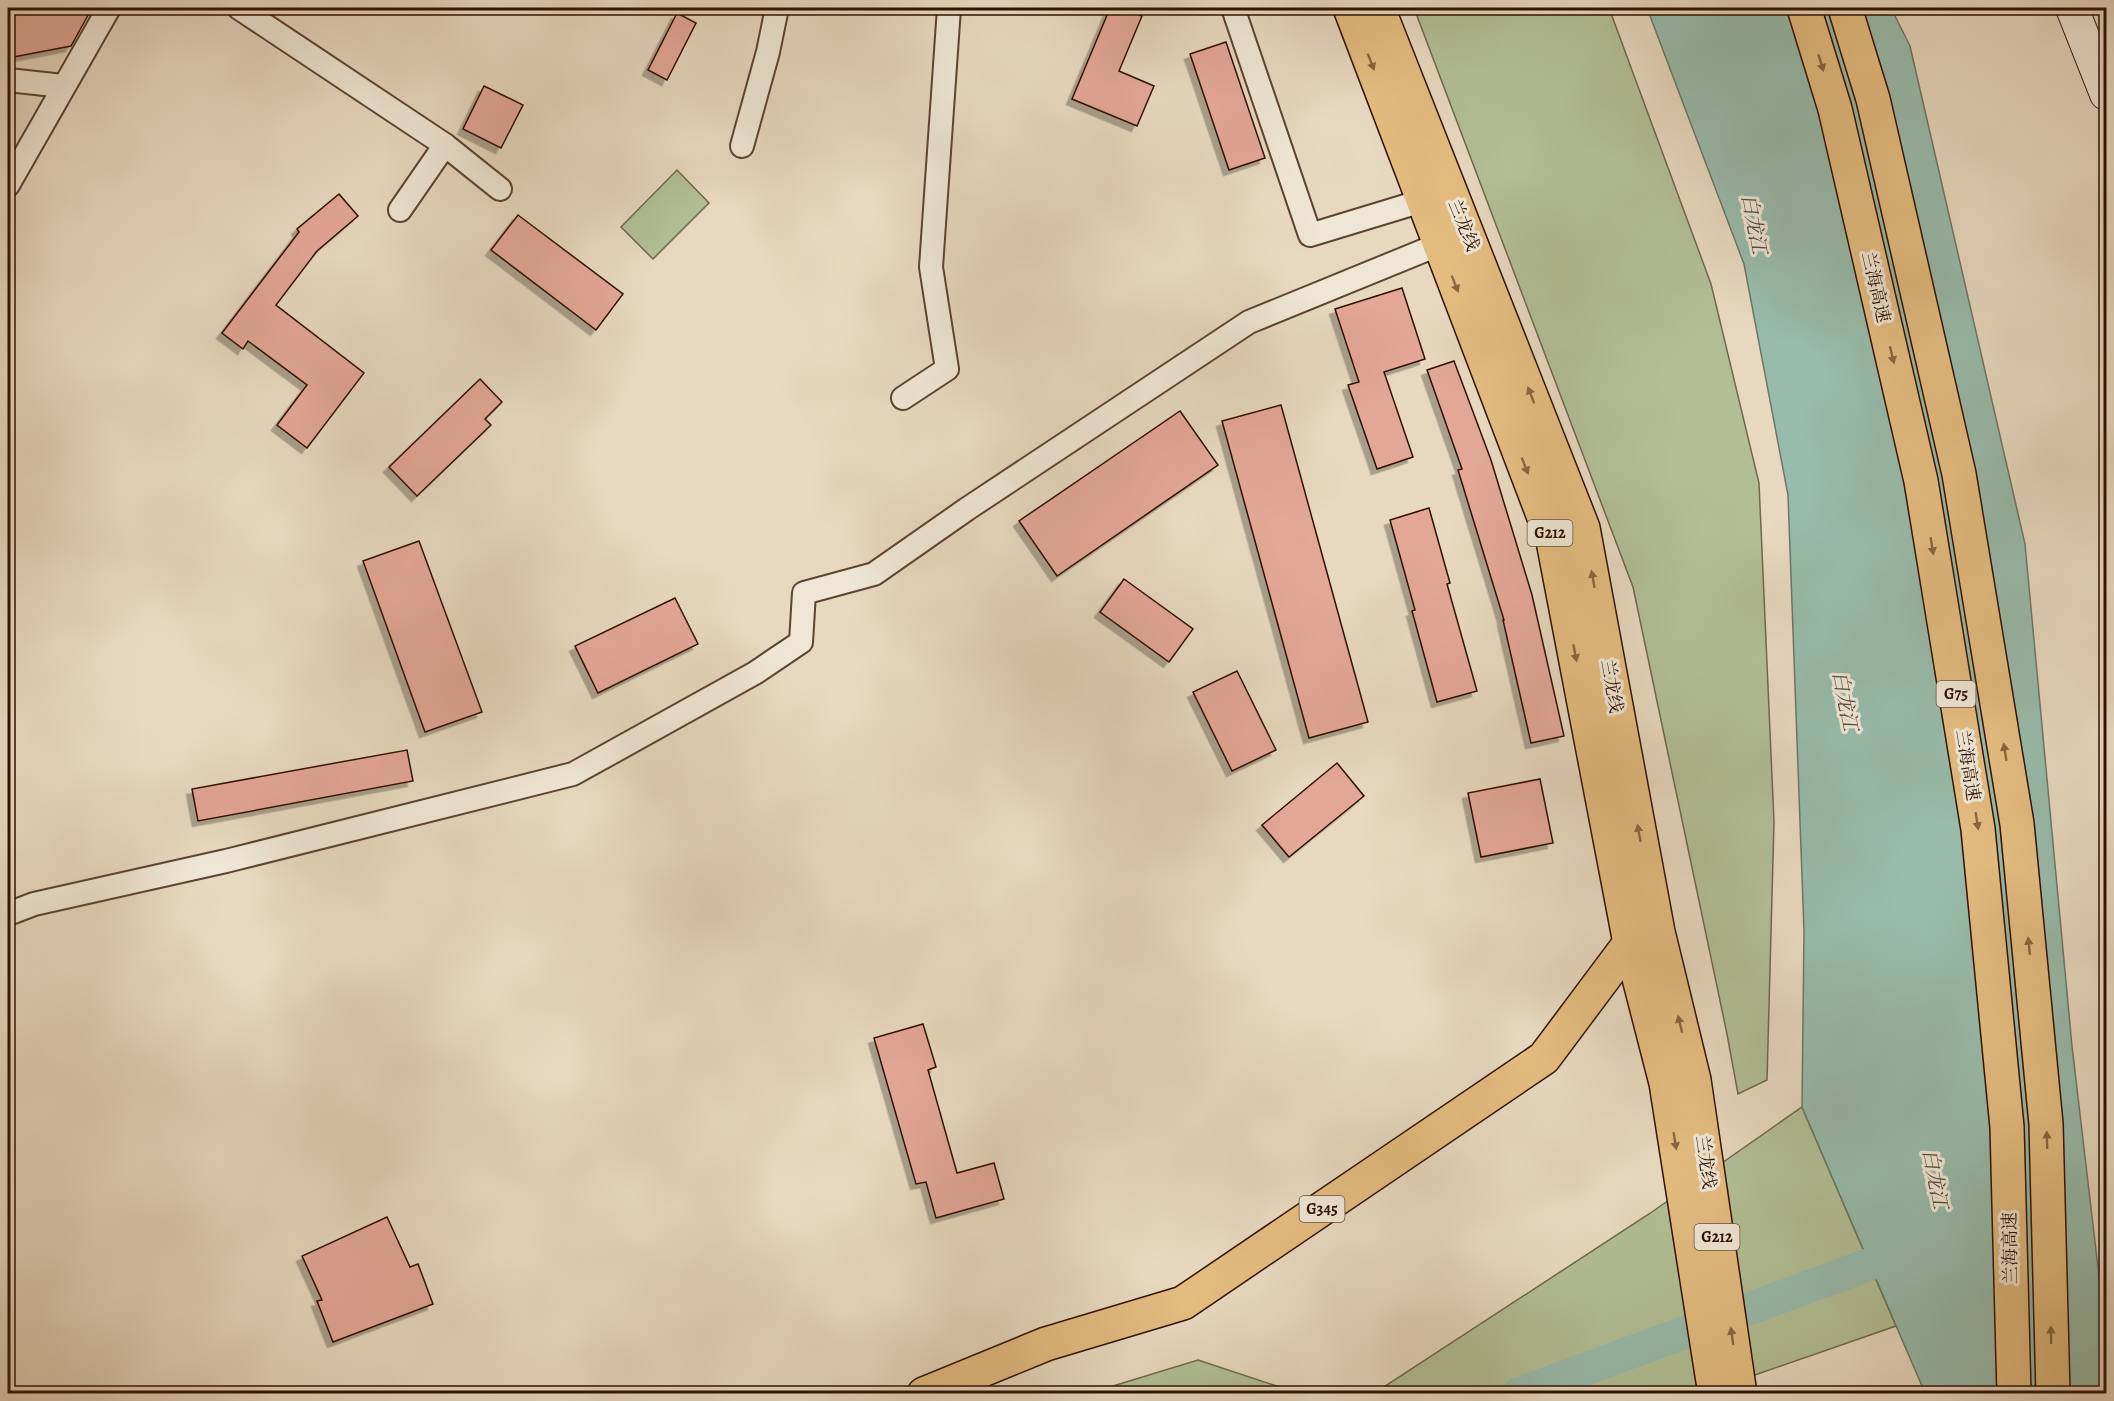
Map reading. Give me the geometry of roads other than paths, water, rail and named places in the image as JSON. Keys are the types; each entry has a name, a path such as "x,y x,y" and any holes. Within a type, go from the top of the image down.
{"highway":[{"name":"兰龙线","path":"1350,8 1437,196 1453,237 1553,541 1644,938 1680,1082 1740,1394"},
{"name":"兰龙线","path":"1378,8 1437,196"},
{"name":"兰海高速","path":"1804,8 1835,109 1921,481 1978,829 2007,1127 2014,1394"},
{"name":"G75","path":"1845,8 1873,99 1959,474 2017,824 2046,1124 2053,1394"},
{"name":"G345","path":"924,1394 1046,1344 1183,1303 1544,1058 1644,938"},
{"name":"兰龙线","path":"1680,1082 1715,1394"}],"street":[{"path":"8,185 109,8"},
{"path":"239,8 445,145 500,189"},
{"path":"742,146 768,52 777,8"},
{"path":"903,398 947,369 931,267 949,8"},
{"path":"1233,8 1310,235 1437,196"},
{"path":"2072,8 2106,94"},
{"path":"8,80 63,86"},
{"path":"400,210 445,145"},
{"path":"8,914 34,904 226,861 573,774 755,673 801,642 804,593 874,574 967,509 1249,322 1453,237"}],"water":[{"name":"白龙江","path":"1647,8 1891,8 1910,46 2025,544 2072,1046 2106,1336 2106,1393 1925,1393 1802,1107 1804,931 1788,495 1744,264"}],"waterway":[{"path":"1518,1394 1911,1249"}]}
